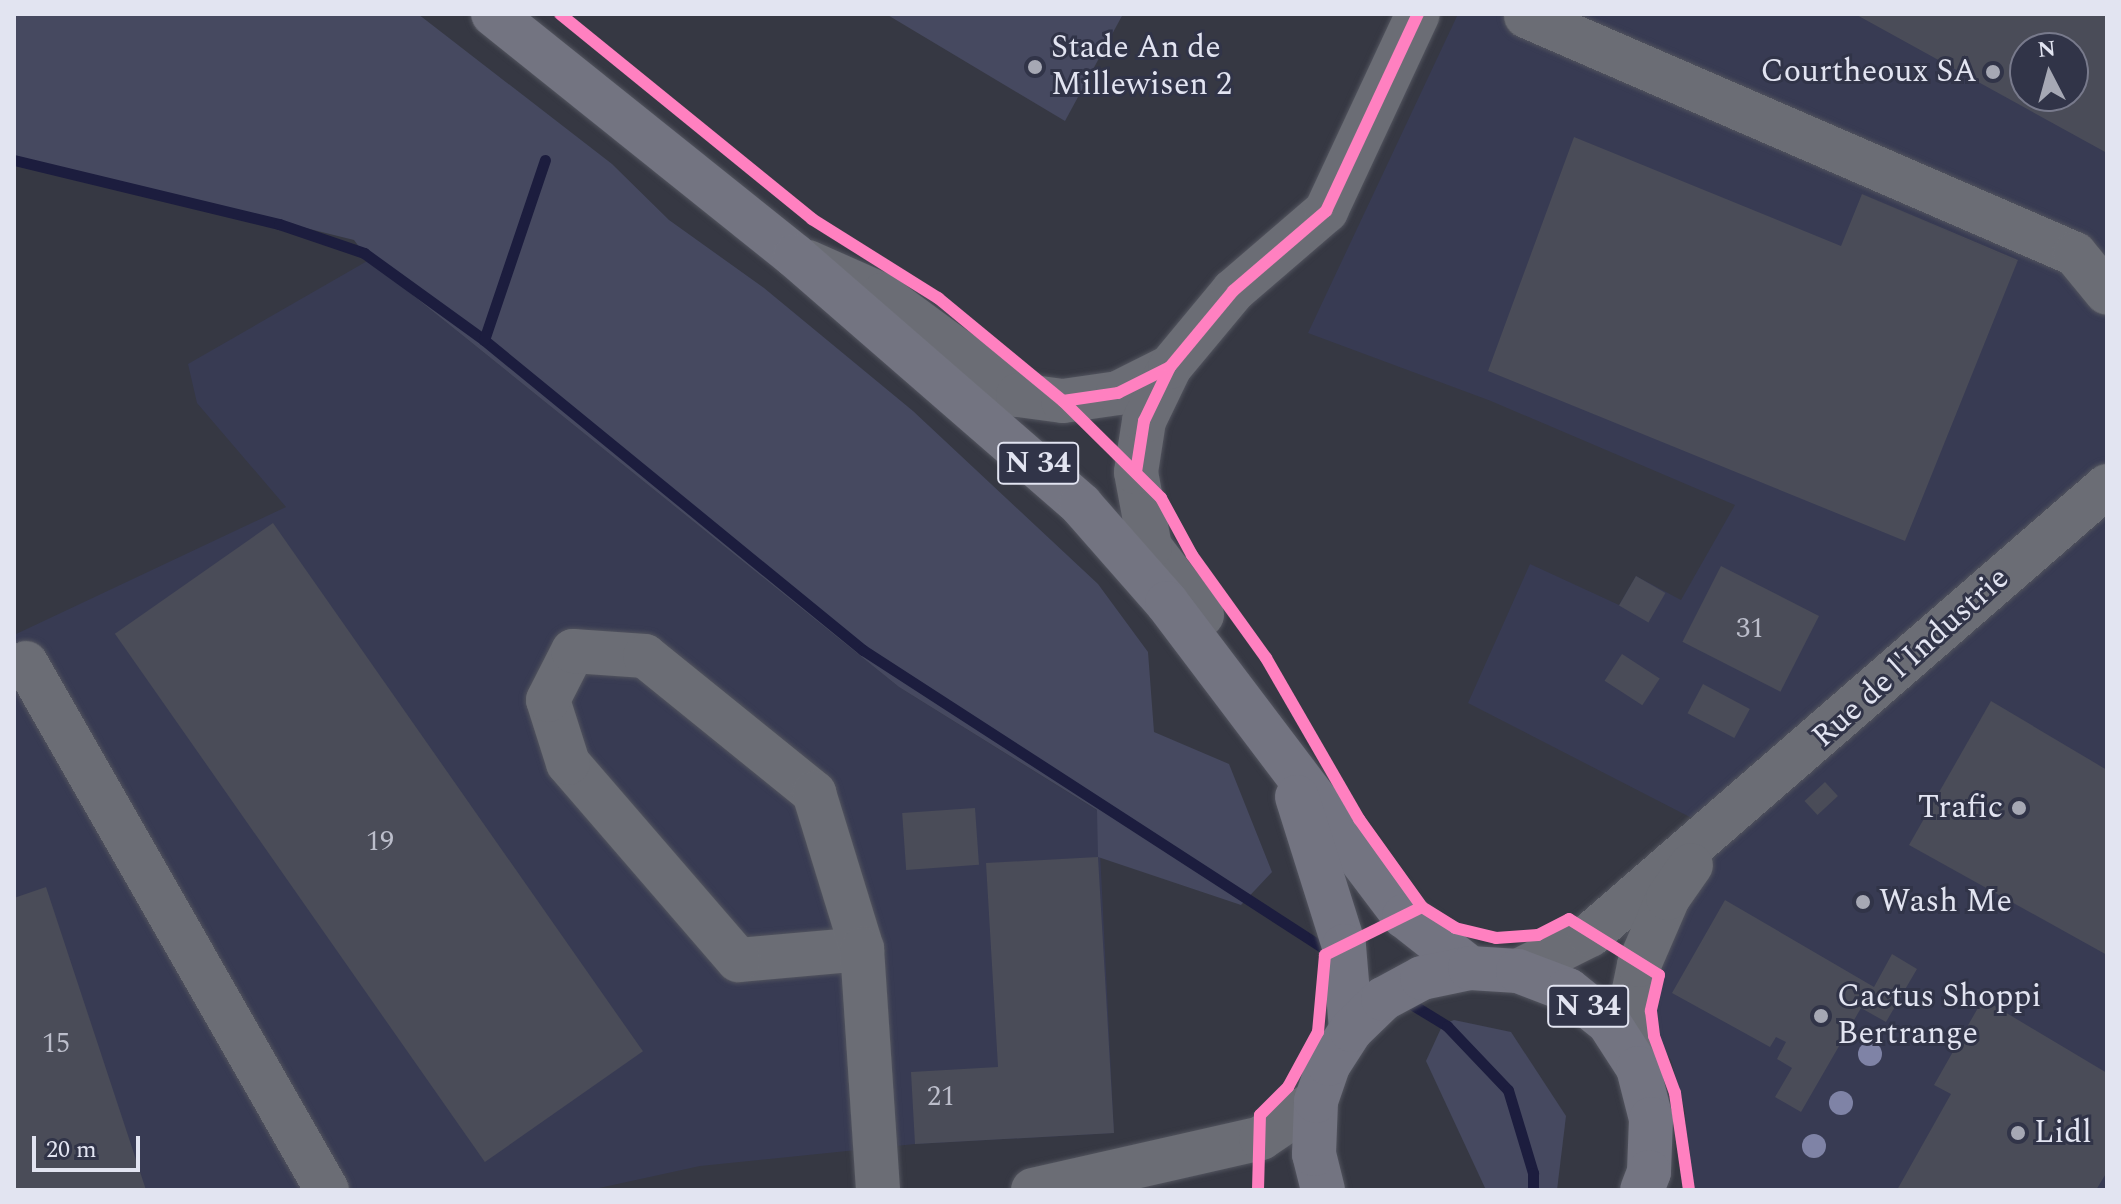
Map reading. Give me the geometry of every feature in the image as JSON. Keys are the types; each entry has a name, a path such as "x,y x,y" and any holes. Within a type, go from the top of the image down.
{"main road":[{"name":"N 34","path":"493,14 795,256 1027,452 1081,505 1167,603 1404,916 1470,968"},
{"name":"N 34","path":"1284,761 1344,946 1351,1030"},
{"name":"N 34","path":"1323,1190 1314,1154 1316,1101 1329,1064 1351,1030 1383,999 1422,978 1470,968 1518,971 1578,998 1609,1023 1638,1068 1651,1119 1649,1184"}],"street":[{"path":"1246,706 1225,645 1150,547 1136,472 1144,421 1170,367 1233,291 1326,211 1418,14"},
{"path":"1526,16 2075,254 2107,293"},
{"path":"795,256 882,295 1018,395 1063,401 1118,393 1170,367"},
{"name":"Rue de l'Industrie","path":"1518,971 1590,935 1715,830 2107,486"},
{"path":"862,949 738,960 568,763 548,700 573,651 645,656 814,793 862,949 878,1190"},
{"path":"26,663 327,1190"},
{"name":"Rue de l'Industrie","path":"1638,1068 1630,1009 1639,965 1668,898 1715,830"},
{"path":"1033,1190 1261,1138 1316,1101"}],"shaded area":[{"path":"14,14 418,14 612,164 669,220 764,288 913,411 1098,584 1148,652 1154,732 1229,764 1272,872 1241,905 1098,857 1097,810 899,687 369,260 354,240 14,156"},
{"name":"Stade An de Millewisen 2","path":"886,14 1123,14 1065,121"},
{"path":"1458,14 2107,14 2107,1190 1695,1190 1688,1171 1685,1111 1671,1060 1630,1009 1715,830 1468,703 1530,564 1619,605 1636,576 1681,600 1735,505 1491,401 1308,333"},
{"path":"369,260 899,687 1098,811 1114,1133 915,1144 700,1166 590,1190 14,1190 14,635 286,507 197,403 188,364"},
{"path":"1454,1020 1511,1032 1566,1116 1557,1190 1486,1190 1426,1061 1443,1024"}],"building":[{"name":"Courtheoux SA","path":"1855,14 2107,14 2107,153 2033,112 2089,112 2089,32 2009,32 2009,99"},
{"path":"1574,137 1841,246 1862,194 2018,260 1905,541 1488,371"},
{"path":"273,523 643,1051 485,1162 115,634"},
{"path":"1721,566 1819,616 1780,692 1682,642"},
{"path":"1636,576 1665,593 1648,622 1619,605"},
{"path":"1622,654 1660,679 1642,705 1605,681"},
{"path":"1703,684 1750,709 1734,738 1688,713"},
{"name":"Trafic","path":"1991,701 2107,770 2107,955 1909,845"},
{"path":"1825,782 1838,796 1817,815 1805,801"},
{"path":"975,808 979,865 906,870 902,813"},
{"path":"1098,857 1114,1133 915,1144 911,1072 998,1067 986,863"},
{"path":"46,887 146,1190 14,1190 14,898"},
{"path":"1725,900 1874,987 1892,954 1917,969 1886,1022 1861,1008 1801,1112 1775,1097 1792,1068 1777,1059 1786,1042 1776,1037 1770,1047 1672,993"},
{"name":"Lidl","path":"1983,999 2107,1073 2107,1172 2096,1190 1897,1190 1951,1094 1934,1085"}],"waterway":[{"path":"14,160 279,224 364,253 484,340 863,650 1331,953"},
{"path":"484,340 545,160"},
{"path":"1403,999 1447,1026 1508,1090 1533,1173 1533,1190"}],"cycle path":[{"path":"560,14 812,219 938,298 1063,401 1161,498 1192,555 1266,658 1359,819 1422,907 1455,928 1496,938 1538,935 1569,919 1659,975 1651,1011 1654,1036 1675,1093 1689,1190"},
{"path":"1136,472 1144,421 1170,367 1233,291 1326,211 1418,14"},
{"path":"1063,401 1118,393 1170,367"},
{"path":"1258,1190 1260,1115 1288,1087 1318,1032 1325,955 1422,907"}],"place":[{"name":"Stade An de Millewisen 2","path":"1035,67"},
{"name":"Courtheoux SA","path":"1993,72"},
{"name":"Trafic","path":"2019,808"},
{"name":"Wash Me","path":"1863,902"},
{"name":"Cactus Shoppi Bertrange","path":"1821,1016"},
{"name":"Lidl","path":"2018,1133"}]}
